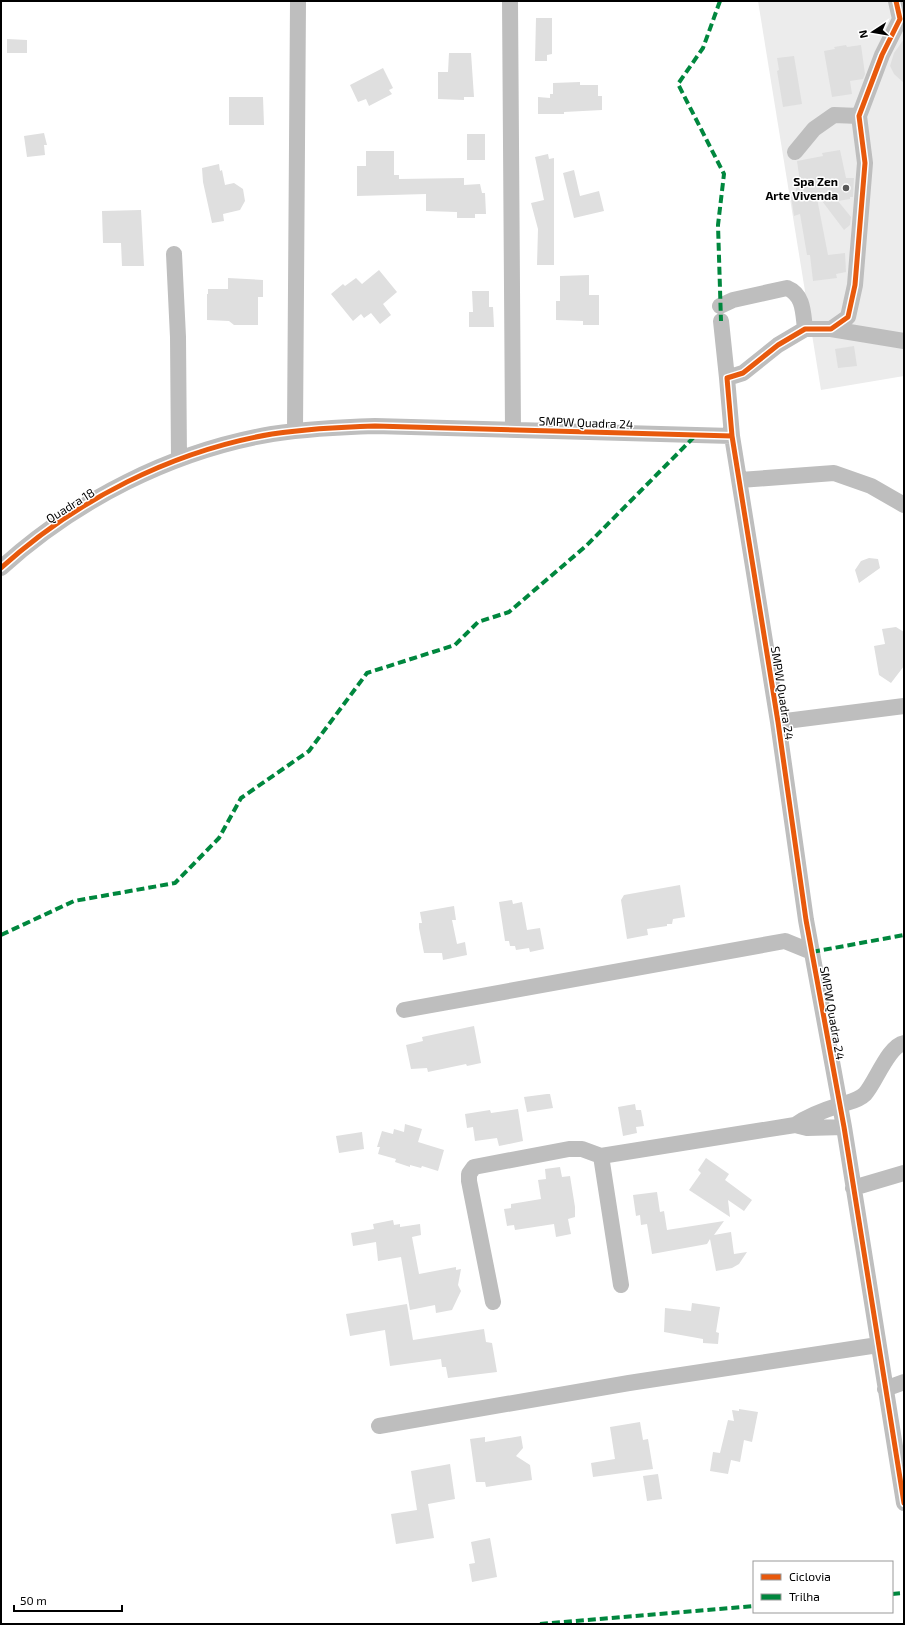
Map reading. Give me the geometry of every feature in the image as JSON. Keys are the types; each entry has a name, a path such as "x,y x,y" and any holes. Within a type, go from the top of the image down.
{"street":[{"path":"510,1 513,430"},
{"path":"831,329 848,317 855,285 865,163 858,116 882,55 900,19 896,1"},
{"path":"295,431 298,2"},
{"path":"795,152 814,129 834,115 858,116"},
{"path":"174,254 178,337 179,459"},
{"path":"732,436 721,314 733,300 786,288 794,291 801,302 805,329"},
{"path":"727,378 742,373 778,345 805,329 831,329 904,341"},
{"name":"SMPW Quadra 24","path":"179,459 239,442 295,431 375,426 732,436 778,722 806,920 844,1126 904,1503"},
{"name":"Quadra 18","path":"1,568 30,543 93,501 150,471 179,459"},
{"path":"740,480 834,473 871,486 904,505"},
{"path":"778,722 904,706"},
{"path":"785,941 806,920"},
{"path":"404,1010 785,941 812,952"},
{"path":"493,1302 470,1181 471,1169 480,1164 569,1149 582,1149 601,1156 795,1125 805,1119 857,1100 865,1093 892,1052 900,1044 904,1044"},
{"path":"795,1125 807,1128 844,1126"},
{"path":"601,1156 621,1285"},
{"path":"853,1188 904,1173"},
{"path":"379,1426 629,1383 878,1345"},
{"path":"885,1389 904,1382"}],"shaded area":[{"name":"Spa Zen Arte Vivenda","path":"758,1 904,1 904,376 821,390"}],"building":[{"path":"536,18 552,18 552,54 547,55 547,61 535,61"},
{"path":"7,39 27,40 27,53 7,53"},
{"path":"904,39 904,83 894,74 890,66 894,53"},
{"path":"846,45 847,47 861,45 865,74 863,79 850,81 852,94 832,97 824,51 835,49 834,47"},
{"path":"449,53 471,53 474,97 464,97 464,100 438,99 438,72 448,72"},
{"path":"794,56 802,104 783,107 777,71 779,70 777,58"},
{"path":"383,68 393,88 389,90 392,94 369,106 366,99 358,102 350,85"},
{"path":"580,82 580,85 598,85 598,96 602,96 602,110 564,112 564,114 538,114 538,97 550,98 550,94 553,94 553,83"},
{"path":"229,97 263,97 264,125 229,125"},
{"path":"44,133 47,145 44,145 45,155 27,157 24,136"},
{"path":"467,134 485,134 485,160 467,160"},
{"path":"840,150 846,178 854,178 853,197 838,201 851,217 850,225 844,230 816,193 828,255 845,253 846,272 836,274 837,278 813,281 810,255 807,255 800,214 794,216 791,197 797,196 795,183 800,182 797,161 823,156 822,153"},
{"path":"366,151 394,151 394,175 399,175 399,179 464,178 464,185 480,184 482,193 485,193 486,214 475,214 475,218 457,218 457,212 426,211 426,194 357,196 357,166 366,166"},
{"path":"548,154 549,159 554,158 554,265 537,265 538,229 531,203 544,200 535,157"},
{"path":"219,164 220,171 222,170 225,185 234,183 243,189 245,201 240,210 223,214 224,221 212,223 203,182 202,168"},
{"path":"574,170 580,196 599,191 604,211 574,218 563,173"},
{"path":"141,210 144,266 122,266 121,243 103,243 102,211"},
{"path":"379,270 397,292 383,304 391,315 380,324 371,313 364,318 361,314 353,321 331,294 343,284 345,286 356,278 362,284"},
{"path":"589,275 589,295 599,295 599,325 583,325 583,321 556,320 556,301 560,301 560,276"},
{"path":"228,278 263,280 263,297 258,297 258,325 234,325 229,321 207,320 208,289 228,289"},
{"path":"472,291 489,291 489,307 493,307 494,327 469,327 469,312 473,312"},
{"path":"854,346 857,366 838,368 835,349"},
{"path":"869,558 878,559 880,568 859,583 855,570 861,561"},
{"path":"896,627 904,632 904,666 891,683 879,675 874,646 885,644 882,629"},
{"path":"680,885 685,917 673,919 672,924 667,924 667,926 647,929 648,935 627,939 621,900 624,895"},
{"path":"512,900 513,904 522,902 527,930 540,928 544,949 530,952 529,948 516,950 515,946 510,946 509,941 505,941 499,902"},
{"path":"454,906 456,920 452,920 457,944 465,942 467,955 443,960 442,953 424,953 419,928 419,923 422,923 420,912"},
{"path":"474,1026 481,1063 467,1066 466,1064 428,1072 427,1068 411,1069 406,1045 423,1041 422,1037"},
{"path":"550,1094 553,1108 527,1112 524,1097"},
{"path":"635,1104 636,1110 641,1110 644,1126 636,1127 637,1133 623,1136 618,1107"},
{"path":"518,1109 523,1141 499,1146 497,1138 475,1141 473,1127 467,1128 465,1114 490,1110 491,1113"},
{"path":"405,1124 422,1129 418,1142 444,1150 438,1171 422,1166 421,1168 410,1165 410,1167 395,1162 396,1159 378,1154 380,1147 377,1147 382,1131 393,1134 394,1129 404,1132"},
{"path":"362,1132 364,1149 339,1153 336,1136"},
{"path":"706,1158 729,1174 725,1180 752,1200 744,1211 728,1200 730,1217 689,1190 701,1173 698,1170"},
{"path":"560,1167 562,1177 570,1176 575,1207 575,1217 568,1219 571,1234 556,1237 554,1224 515,1230 514,1225 507,1226 504,1209 511,1208 511,1204 541,1199 538,1180 546,1179 545,1169"},
{"path":"657,1192 660,1212 664,1211 667,1230 724,1221 714,1235 731,1232 734,1254 747,1252 739,1264 732,1268 716,1271 710,1239 707,1244 652,1254 647,1224 641,1225 640,1215 636,1216 633,1195"},
{"path":"393,1220 394,1225 400,1224 400,1227 420,1224 421,1235 412,1237 419,1274 456,1267 456,1270 461,1269 458,1285 461,1291 452,1310 436,1313 435,1305 410,1310 401,1257 378,1261 376,1242 353,1246 351,1233 374,1229 373,1224"},
{"path":"692,1303 720,1307 716,1332 719,1333 718,1344 703,1343 703,1339 664,1332 665,1308 691,1311"},
{"path":"407,1304 413,1340 484,1329 486,1342 492,1343 497,1372 448,1378 446,1367 442,1367 441,1359 390,1366 385,1330 350,1336 346,1314"},
{"path":"739,1409 758,1412 752,1442 744,1440 740,1462 731,1460 728,1474 710,1471 713,1452 720,1453 728,1420 734,1421 732,1410 739,1411"},
{"path":"640,1422 643,1440 648,1439 653,1469 593,1477 591,1463 615,1459 610,1427"},
{"path":"521,1436 523,1448 516,1456 530,1465 532,1480 486,1487 485,1482 476,1482 470,1439 485,1437 485,1442"},
{"path":"450,1464 455,1499 428,1504 434,1538 396,1544 391,1514 417,1510 411,1471"},
{"path":"658,1474 662,1499 647,1501 643,1476"},
{"path":"490,1538 497,1577 472,1582 469,1564 475,1563 471,1542"}],"marked path":[{"path":"720,1 703,48 678,84 724,174 718,225 721,321"},
{"path":"1,935 74,901 175,883 219,838 241,798 309,751 367,673 455,645 478,622 509,612 586,546 696,435"},
{"path":"812,952 904,935"},
{"path":"893,1594 904,1593"},
{"path":"540,1624 753,1606"}],"cycle path":[{"path":"732,436 727,378 743,373 778,345 805,329 831,329 848,317 855,285 865,163 859,116 882,55 900,19 896,1"},
{"path":"1,568 30,543 61,521 93,500 127,482 162,466 198,453 235,442 272,434 323,428 375,426 732,436 778,722 806,920 844,1127 904,1503"}],"place":[{"name":"Spa Zen Arte Vivenda","path":"846,188"}]}
